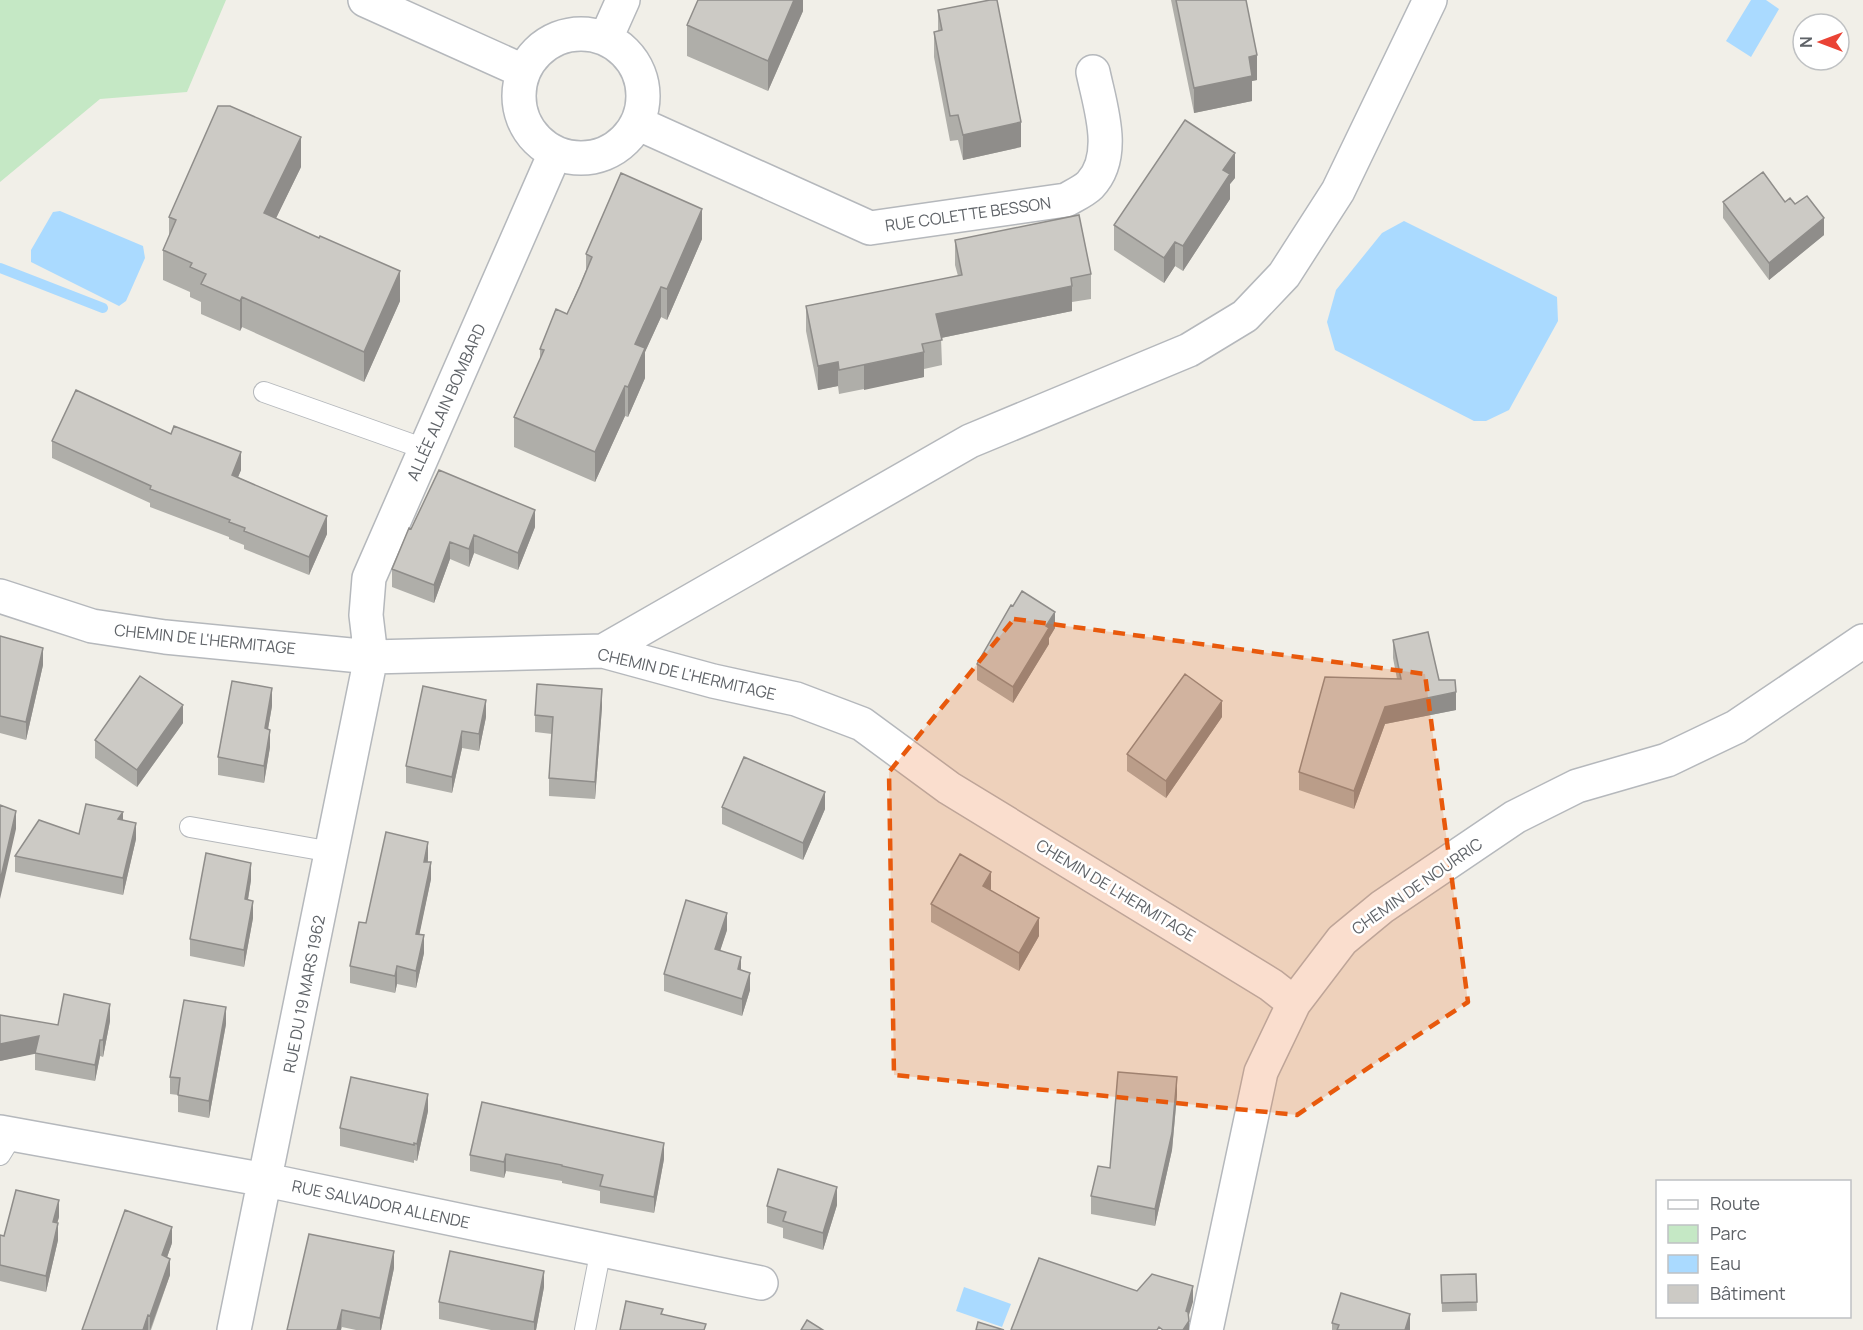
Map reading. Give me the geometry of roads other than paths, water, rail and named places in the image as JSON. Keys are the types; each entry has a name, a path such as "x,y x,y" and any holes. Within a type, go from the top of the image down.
{"street":[{"path":"365,0 523,71"},
{"path":"606,38 623,0"},
{"path":"603,651 970,441 1189,350 1245,316 1284,275 1338,191 1430,0"},
{"path":"582,33 606,38 627,53 639,74 643,99 637,123 623,142 602,155 579,159 555,153 536,139 522,119 518,95 523,71 537,51 558,37 582,33"},
{"name":"RUE COLETTE BESSON","path":"637,123 870,228 1066,200 1089,186 1103,165 1105,133 1093,72"},
{"name":"ALLÉE ALAIN BOMBARD","path":"371,657 366,615 369,578 555,153"},
{"name":"CHEMIN DE L'HERMITAGE","path":"0,596 92,626 165,637 371,657 603,651 712,681 796,699 862,724 949,788 1270,985 1294,1003"},
{"name":"CHEMIN DE NOURRIC","path":"1206,1330 1261,1072 1294,1003 1342,940 1382,907 1515,818 1577,786 1667,760 1737,727 1863,641"},
{"name":"RUE DU 19 MARS 1962","path":"234,1330 371,657"},
{"name":"RUE SALVADOR ALLENDE","path":"4,1140 266,1180 761,1283"}],"lane":[{"path":"264,392 425,449"},
{"path":"190,827 332,852"},
{"path":"585,1330 601,1249"}],"water":[{"path":"1751,0 1766,0 1779,9 1751,57 1726,41"},
{"path":"60,211 143,246 145,258 126,301 119,306 31,262 31,250 53,212"},
{"path":"1404,221 1557,297 1558,321 1509,410 1486,421 1474,421 1335,350 1327,322 1336,290 1382,233"},
{"path":"964,1287 1011,1304 1002,1327 956,1311"}],"waterway":[{"path":"0,268 103,308"}]}
